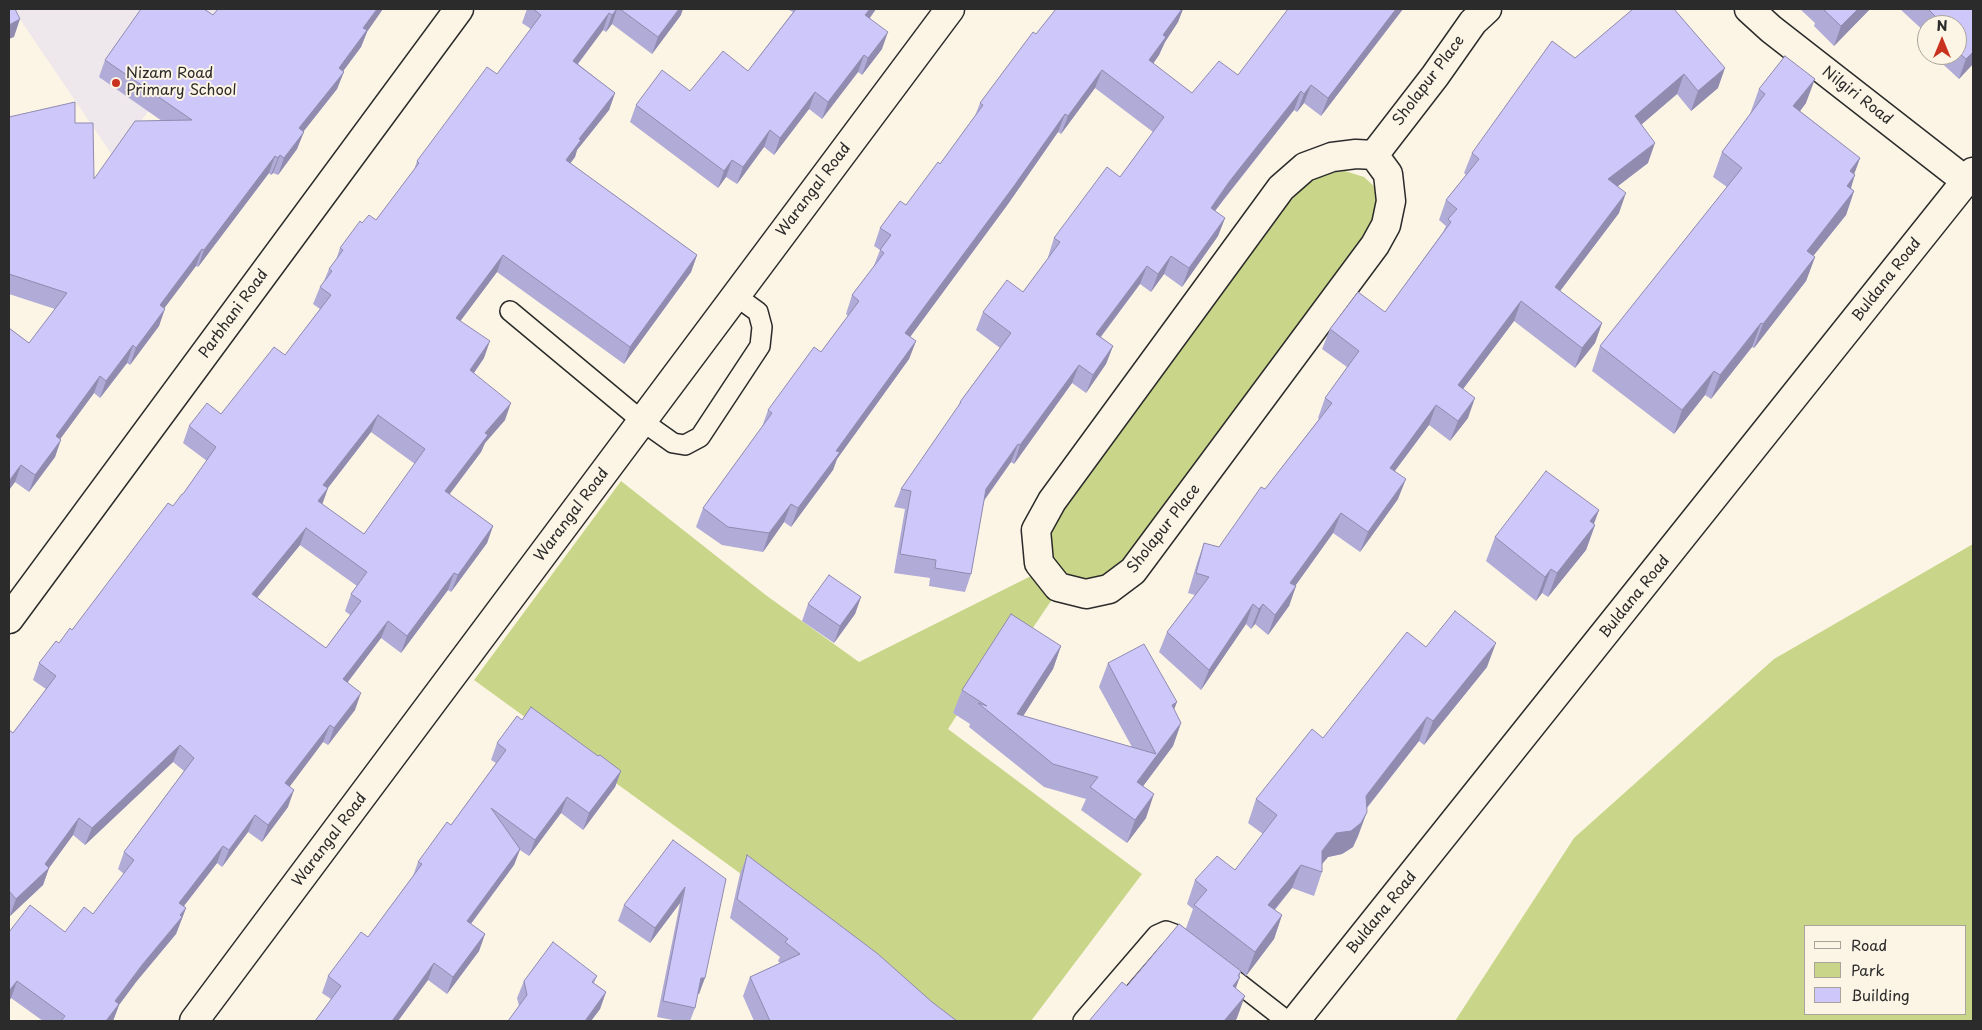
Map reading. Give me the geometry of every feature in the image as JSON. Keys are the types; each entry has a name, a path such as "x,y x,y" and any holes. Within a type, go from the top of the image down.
{"street":[{"name":"Parbhani Road","path":"9,619 459,9"},
{"name":"Warangal Road","path":"194,1021 950,9"},
{"name":"Sholapur Place","path":"1374,155 1435,76 1473,22 1487,9"},
{"name":"Nilgiri Road","path":"1749,9 1771,28 1970,176"},
{"name":"Sholapur Place","path":"1356,154 1374,155 1388,174 1391,201 1386,225 1375,246 1134,571 1110,589 1086,594 1058,587 1038,563 1036,530 1058,493 1281,188 1305,167 1332,157 1356,154"},
{"name":"Buldana Road","path":"1295,1021 1707,508 1970,176"}],"lane":[{"path":"510,311 642,421 673,443 685,445 700,437 760,346 762,327 758,312 736,296"},
{"path":"1083,1021 1157,935 1166,931 1174,934 1287,1021"}],"shaded area":[{"name":"Nizam Road Primary School","path":"13,9 223,9 114,158"}],"green space":[{"path":"1345,171 1364,177 1377,189 1380,203 1375,222 1147,544 1094,587 1053,570 1049,527 1278,214 1306,185 1325,173"},
{"path":"621,481 767,596 859,662 1031,576 1053,598 1020,647 1002,636 953,713 957,715 948,729 1142,874 1031,1021 936,1021 836,943 474,680"},
{"path":"1973,544 1973,1021 1455,1021 1574,838 1774,659"}],"building":[{"path":"9,9 15,9 20,19 9,25"},
{"path":"141,9 204,9 213,15 218,9 377,9 363,28 367,30 339,68 344,72 299,128 304,132 284,158 280,155 278,158 275,156 204,250 202,249 160,305 165,309 136,348 133,345 106,381 100,376 56,436 61,440 35,475 21,465 9,481 9,328 29,343 67,293 9,274 9,117 75,102 75,123 93,123 94,179 135,121 192,120 105,60"},
{"path":"533,9 617,9 612,15 609,13 573,61 615,93 579,139 581,140 566,160 697,255 630,347 503,255 456,318 490,341 470,370 511,403 485,433 488,435 445,491 493,526 458,575 454,573 407,636 388,621 343,679 361,693 334,728 330,725 285,783 294,790 268,825 255,815 229,850 223,846 179,903 186,908 180,915 182,917 115,1001 119,1004 106,1021 61,1021 65,1016 17,981 9,991 9,932 30,905 65,932 84,907 93,914 134,860 124,852 194,758 180,745 92,828 79,818 45,864 49,868 16,899 9,891 9,730 13,733 56,676 39,663 56,641 59,643 70,628 72,630 168,503 173,506 183,494 216,447 189,426 207,403 221,414 274,347 285,355 331,295 320,287 332,271 329,269 343,250 340,248 360,221 362,223 369,215 376,220 487,67 497,74 541,15","holes":["378,415 425,449 364,534 318,501 328,488 323,485","306,528 367,572 351,594 361,601 326,648 252,594"]},
{"path":"620,9 679,9 658,37"},
{"path":"796,9 870,9 865,15 888,32 868,58 864,55 828,102 815,92 780,138 770,130 743,167 732,160 724,171 636,105 662,70 690,91 723,51 748,71"},
{"path":"1056,9 1182,9 1163,35 1166,37 1149,60 1192,93 1219,61 1238,75 1288,9 1396,9 1328,98 1311,85 1304,94 1301,91 1229,182 1211,208 1225,218 1189,268 1171,256 1158,274 1147,266 1096,334 1113,346 1093,375 1079,365 986,489 971,574 935,568 936,560 900,554 911,491 901,489 960,402 1011,333 983,312 1007,280 1023,292 1060,242 1054,238 1107,167 1120,177 1164,117 1102,70 1068,116 1065,114 905,333 916,341 836,451 840,452 798,508 791,504 769,533 728,527 703,508 772,413 768,410 814,347 821,352 859,301 852,295 884,253 880,250 891,235 880,228 900,201 906,205 938,162 940,164 983,105 980,103 1033,32 1036,34"},
{"path":"1633,9 1674,9 1725,68 1698,91 1684,74 1635,116 1655,143 1608,179 1626,193 1555,287 1602,323 1582,348 1521,301 1458,385 1475,398 1458,421 1436,405 1390,468 1406,479 1368,532 1341,513 1290,583 1296,586 1275,615 1263,604 1259,609 1253,604 1209,670 1167,632 1209,577 1196,573 1204,543 1219,547 1261,487 1265,489 1332,403 1325,398 1359,351 1330,329 1358,292 1385,312 1451,222 1448,219 1457,209 1446,200 1479,159 1472,153 1552,41 1575,58"},
{"path":"1823,9 1858,9 1841,26"},
{"path":"1928,9 1973,9 1973,52 1967,58 1967,15 1934,15"},
{"path":"1785,56 1815,79 1793,106 1860,158 1850,171 1855,175 1847,186 1854,191 1807,251 1815,257 1763,324 1761,323 1720,375 1714,371 1682,410 1600,346 1742,168 1722,152 1765,94 1759,89"},
{"path":"1546,471 1599,510 1590,521 1595,525 1557,573 1551,569 1545,577 1495,537"},
{"path":"829,575 861,597 840,626 808,604"},
{"path":"1455,611 1496,643 1433,721 1427,717 1366,796 1367,812 1361,823 1351,831 1336,833 1322,851 1322,872 1301,865 1268,905 1282,915 1255,952 1194,905 1207,890 1195,880 1217,856 1235,870 1277,815 1256,799 1312,729 1323,738 1407,632 1426,647"},
{"path":"1011,614 1061,646 1017,714 1156,754 1108,663 1144,644 1177,702 1172,705 1181,723 1137,782 1154,794 1135,820 1090,787 1098,777 1053,764 978,703 987,706 962,690"},
{"path":"531,707 621,771 589,813 567,797 535,840 491,808 520,849 467,921 485,934 453,977 434,963 392,1021 315,1021 341,986 328,976 361,932 368,937 422,864 418,862 447,822 451,825 506,750 497,743 517,716 522,720"},
{"path":"673,840 726,879 705,978 701,978 695,1008 663,1001 685,887 655,928 624,905"},
{"path":"747,855 878,954 932,1002 957,1021 770,1021 750,977 800,954 785,942 788,939 737,899"},
{"path":"1179,924 1241,971 1238,976 1240,977 1233,986 1245,996 1224,1021 1089,1021 1122,982 1127,986"},
{"path":"553,942 597,976 592,982 606,992 585,1021 508,1021 527,995 524,981"}],"place":[{"name":"Nizam Road Primary School","path":"116,83"}]}
